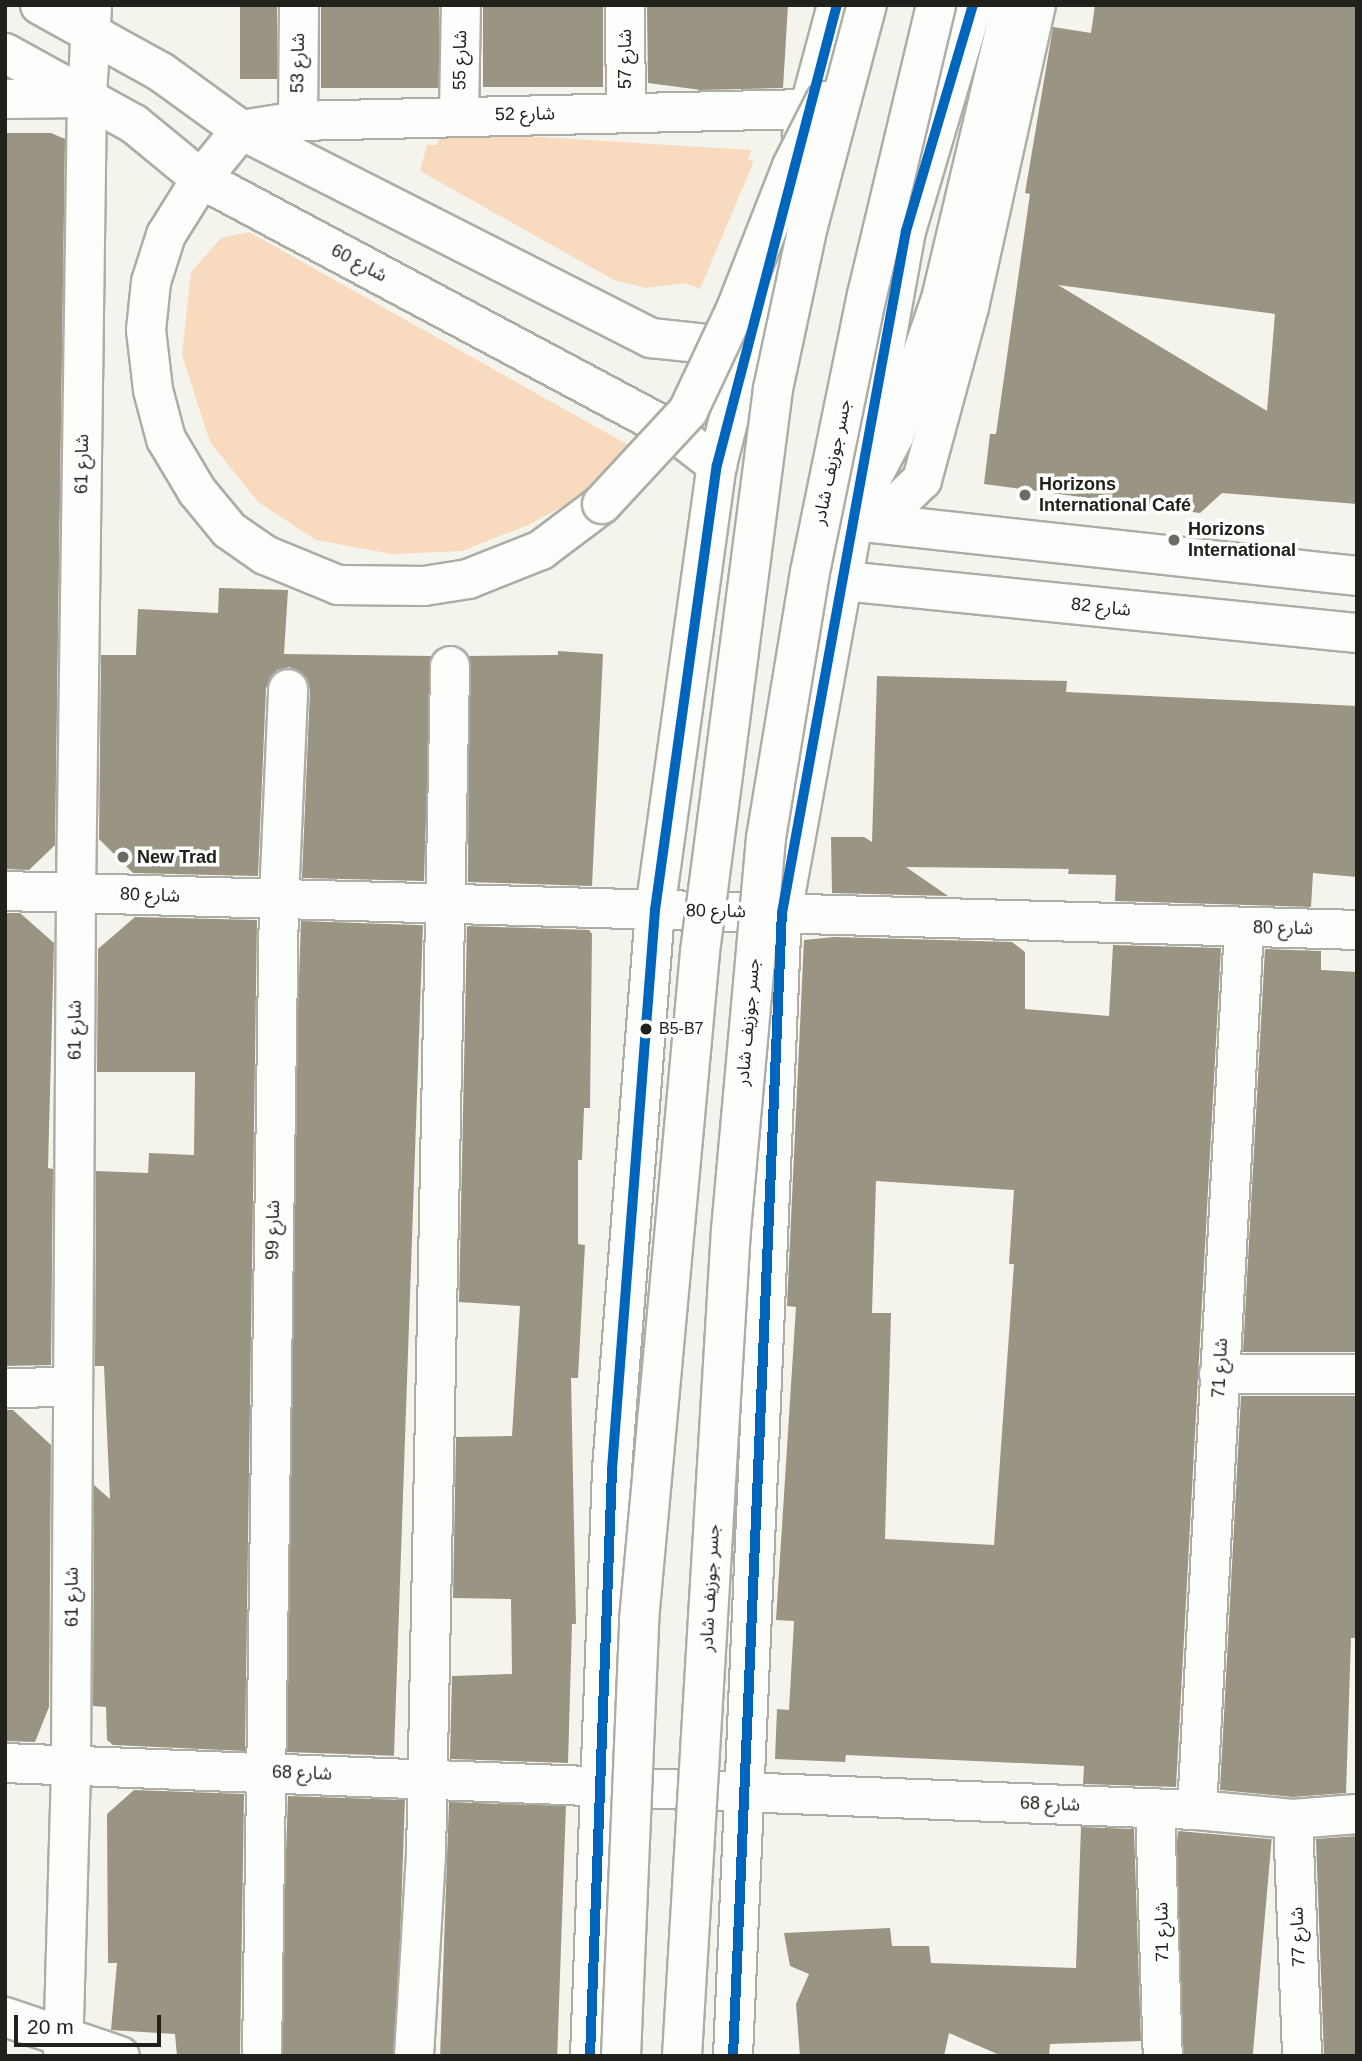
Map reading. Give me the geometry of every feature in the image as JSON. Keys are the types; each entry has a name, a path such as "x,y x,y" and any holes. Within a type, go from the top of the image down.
{"main road":[{"path":"40,5 92,19 241,130 651,338 716,345 748,339"},
{"name":"شارع 53","path":"298,121 299,5"},
{"name":"شارع 55","path":"459,116 461,5"},
{"name":"شارع 57","path":"625,5 626,113"},
{"path":"590,2056 612,1469 655,910 717,465 837,5"},
{"name":"جسر جوزيف شادر","path":"682,2056 731,1230 766,838 810,572 867,295 936,5"},
{"path":"733,2056 742,1792 782,913 906,231 973,5"},
{"path":"857,511 884,457 941,299 1011,5"},
{"path":"857,511 897,504 922,480 970,307 1036,5"},
{"name":"شارع 61","path":"64,2048 71,1764 76,893 87,98 92,19"},
{"path":"241,130 201,179 166,236 151,282 146,330 153,390 166,439 197,491 229,530 256,549 325,581 378,588 468,579 541,550 572,530 645,462 688,411 736,309 792,166 862,21"},
{"path":"621,2056 639,1620 699,952 773,389 808,226 862,21"},
{"name":"شارع 60","path":"5,53 134,124 201,179 673,431 717,465"},
{"path":"5,99 87,98"},
{"name":"شارع 52","path":"241,130 298,121 809,109"},
{"path":"857,511 1088,549 1357,576"},
{"path":"1082,605 1088,549"},
{"name":"شارع 82","path":"844,581 1357,634"},
{"path":"414,2056 426,1856 425,1778 439,1279 443,905 450,666"},
{"name":"شارع 99","path":"262,2056 279,899 288,689"},
{"name":"شارع 80","path":"5,891 1357,930"},
{"name":"شارع 71","path":"1197,1810 1244,927"},
{"path":"1219,1374 1357,1374"},
{"path":"5,1388 72,1387"},
{"name":"شارع 68","path":"5,1763 1155,1808 1293,1819 1357,1814"},
{"name":"شارع 71","path":"1155,1808 1163,2056"},
{"name":"شارع 77","path":"1293,1819 1302,2056"},
{"path":"5,2017 64,2048 120,2056"}],"shaded area":[{"path":"443,131 751,150 748,160 754,161 700,289 685,283 646,288 614,280 420,171 427,145 437,145"},
{"path":"249,232 630,446 586,494 528,525 462,551 392,554 316,540 258,502 210,442 182,355 191,272 221,238"}],"building":[{"path":"240,5 277,5 277,79 240,79"},
{"path":"321,5 439,5 439,88 321,88"},
{"path":"483,5 603,5 603,87 483,87"},
{"path":"647,5 788,5 783,88 701,90 648,83"},
{"path":"1095,5 1357,5 1357,504 1222,493 1200,513 984,484 990,434 996,434 1030,194 1025,193 1053,27 1091,33","holes":["1058,285 1275,314 1267,411"]},
{"path":"5,133 51,133 65,139 55,845 29,870 5,869"},
{"path":"219,588 288,590 284,654 431,656 424,881 302,878 310,690 307,678 290,667 277,670 266,688 258,876 133,873 99,839 101,655 136,655 138,609 218,613"},
{"path":"558,651 603,654 592,886 468,882 469,656 558,655"},
{"path":"877,676 1067,681 1066,692 1357,706 1357,877 1313,873 1311,907 1115,901 1116,875 1068,874 1069,869 906,867 948,896 832,893 831,837 864,837 872,842"},
{"path":"5,913 20,913 54,943 48,1168 53,1169 51,1365 5,1366"},
{"path":"135,917 257,920 245,1751 113,1745 107,1740 106,1707 93,1706 94,1485 110,1499 104,1366 95,1366 96,1171 148,1173 149,1153 194,1155 195,1072 97,1072 98,949"},
{"path":"301,921 423,925 394,1756 272,1751"},
{"path":"467,926 589,930 592,934 590,1108 584,1108 582,1160 578,1160 578,1244 585,1245 578,1378 571,1378 576,1624 572,1624 568,1763 450,1759 452,1676 512,1674 511,1599 453,1598 456,1437 512,1436 520,1306 459,1302"},
{"path":"834,937 1012,942 1025,952 1025,1009 1109,1016 1113,945 1221,948 1176,1787 1083,1784 1084,1766 846,1755 845,1762 775,1759 777,1709 789,1710 794,1621 776,1620 796,1307 787,1306 804,940","holes":["876,1181 1014,1190 1009,1264 1014,1264 994,1545 885,1539 891,1313 872,1313"]},
{"path":"1265,949 1321,951 1321,970 1357,972 1357,1352 1243,1352"},
{"path":"1241,1396 1357,1396 1357,1638 1351,1638 1346,1793 1293,1797 1220,1790"},
{"path":"5,1410 13,1410 51,1445 49,1707 35,1742 5,1741"},
{"path":"134,1790 244,1794 240,2056 177,2056 175,2034 111,2030 117,1963 108,1963 107,1814"},
{"path":"288,1796 405,1800 396,2056 279,2056"},
{"path":"449,1802 566,1806 557,2056 440,2056"},
{"path":"1081,1827 1134,1829 1141,2041 1050,2044 1049,2056 1002,2056 949,2033 944,2056 800,2056 796,2004 809,1974 790,1966 784,1933 890,1928 892,1946 929,1946 931,1963 1076,1968"},
{"path":"1178,1831 1272,1839 1253,2056 1158,2055"},
{"path":"1357,1836 1357,2056 1324,2056 1316,1839"}],"transit line":[{"path":"590,2056 612,1469 655,910 717,465 837,5"},
{"path":"733,2056 782,913 906,231 973,5"}],"place":[{"name":"Horizons International Café","path":"1025,495"},
{"name":"Horizons International","path":"1174,540"},
{"name":"New Trad","path":"123,857"},
{"name":"B5-B7","path":"646,1029"}]}
